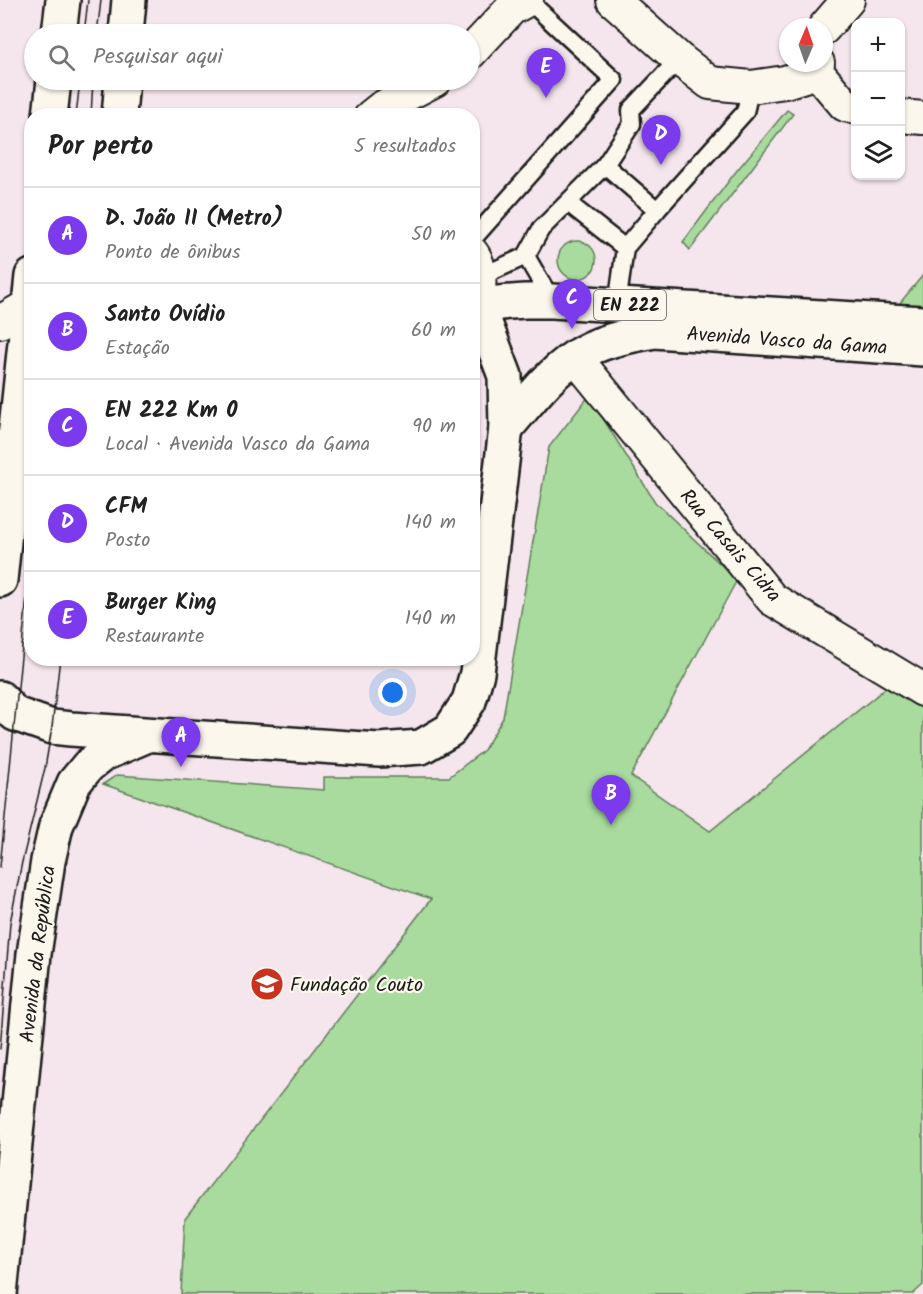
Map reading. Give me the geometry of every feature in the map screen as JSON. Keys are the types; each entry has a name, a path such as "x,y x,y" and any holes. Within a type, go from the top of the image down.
{"main road":[{"path":"60,24 63,0"},
{"path":"127,24 129,0"},
{"path":"51,108 53,90"},
{"path":"120,108 121,90"},
{"name":"Avenida Vasco da Gama","path":"480,286 525,301 617,304 923,322"},
{"path":"480,298 505,376 506,428 480,648"},
{"name":"Avenida Vasco da Gama","path":"506,428 543,386 575,357 611,340 654,331 923,349"},
{"path":"0,580 24,359"},
{"path":"0,698 15,714 52,727 379,750 421,747 450,730 470,701 478,666"},
{"name":"Avenida da República","path":"0,1294 34,954 48,861 56,826 74,783 88,766 103,754 151,734"}],"street":[{"path":"480,42 511,9 527,0"},
{"path":"613,0 679,59 710,83 752,87 785,82 808,72"},
{"path":"833,18 848,0"},
{"path":"820,72 850,106"},
{"path":"381,108 416,90"},
{"path":"905,116 923,118"},
{"path":"0,321 24,301"},
{"name":"Rua Casais Cidra","path":"575,357 772,599 923,690"}],"lane":[{"path":"480,231 614,80 527,0"},
{"path":"480,283 526,256 541,229 605,165 632,124 631,110 679,59"},
{"path":"617,304 626,248 744,112 752,87"},
{"path":"605,165 657,210"},
{"path":"568,202 626,248"},
{"path":"526,256 552,301"}],"green space":[{"path":"787,110 793,114 690,250 683,242 734,174"},
{"path":"577,241 590,247 596,260 590,273 577,279 564,273 558,260 564,247"},
{"path":"923,275 923,306 899,304"},
{"path":"589,396 655,502 737,580 631,776 710,831 892,683 923,702 923,1285 913,1294 181,1294 185,1218 431,899 103,784 117,775 324,790 324,777 449,777 484,750 503,718 549,447"}],"tram line":[{"path":"85,24 88,0"},
{"path":"98,24 101,0"},
{"path":"77,108 79,90"},
{"path":"91,108 92,90"},
{"path":"0,867 24,627"},
{"path":"0,1049 10,923 45,768 59,666"}],"place":[{"name":"Burger King","path":"546,98"},
{"name":"CFM","path":"661,165"},
{"name":"EN 222 Km 0","path":"572,329"},
{"name":"D. João II (Metro)","path":"181,767"},
{"name":"Santo Ovídio","path":"611,825"},
{"name":"Fundação Couto","path":"267,984"}]}
